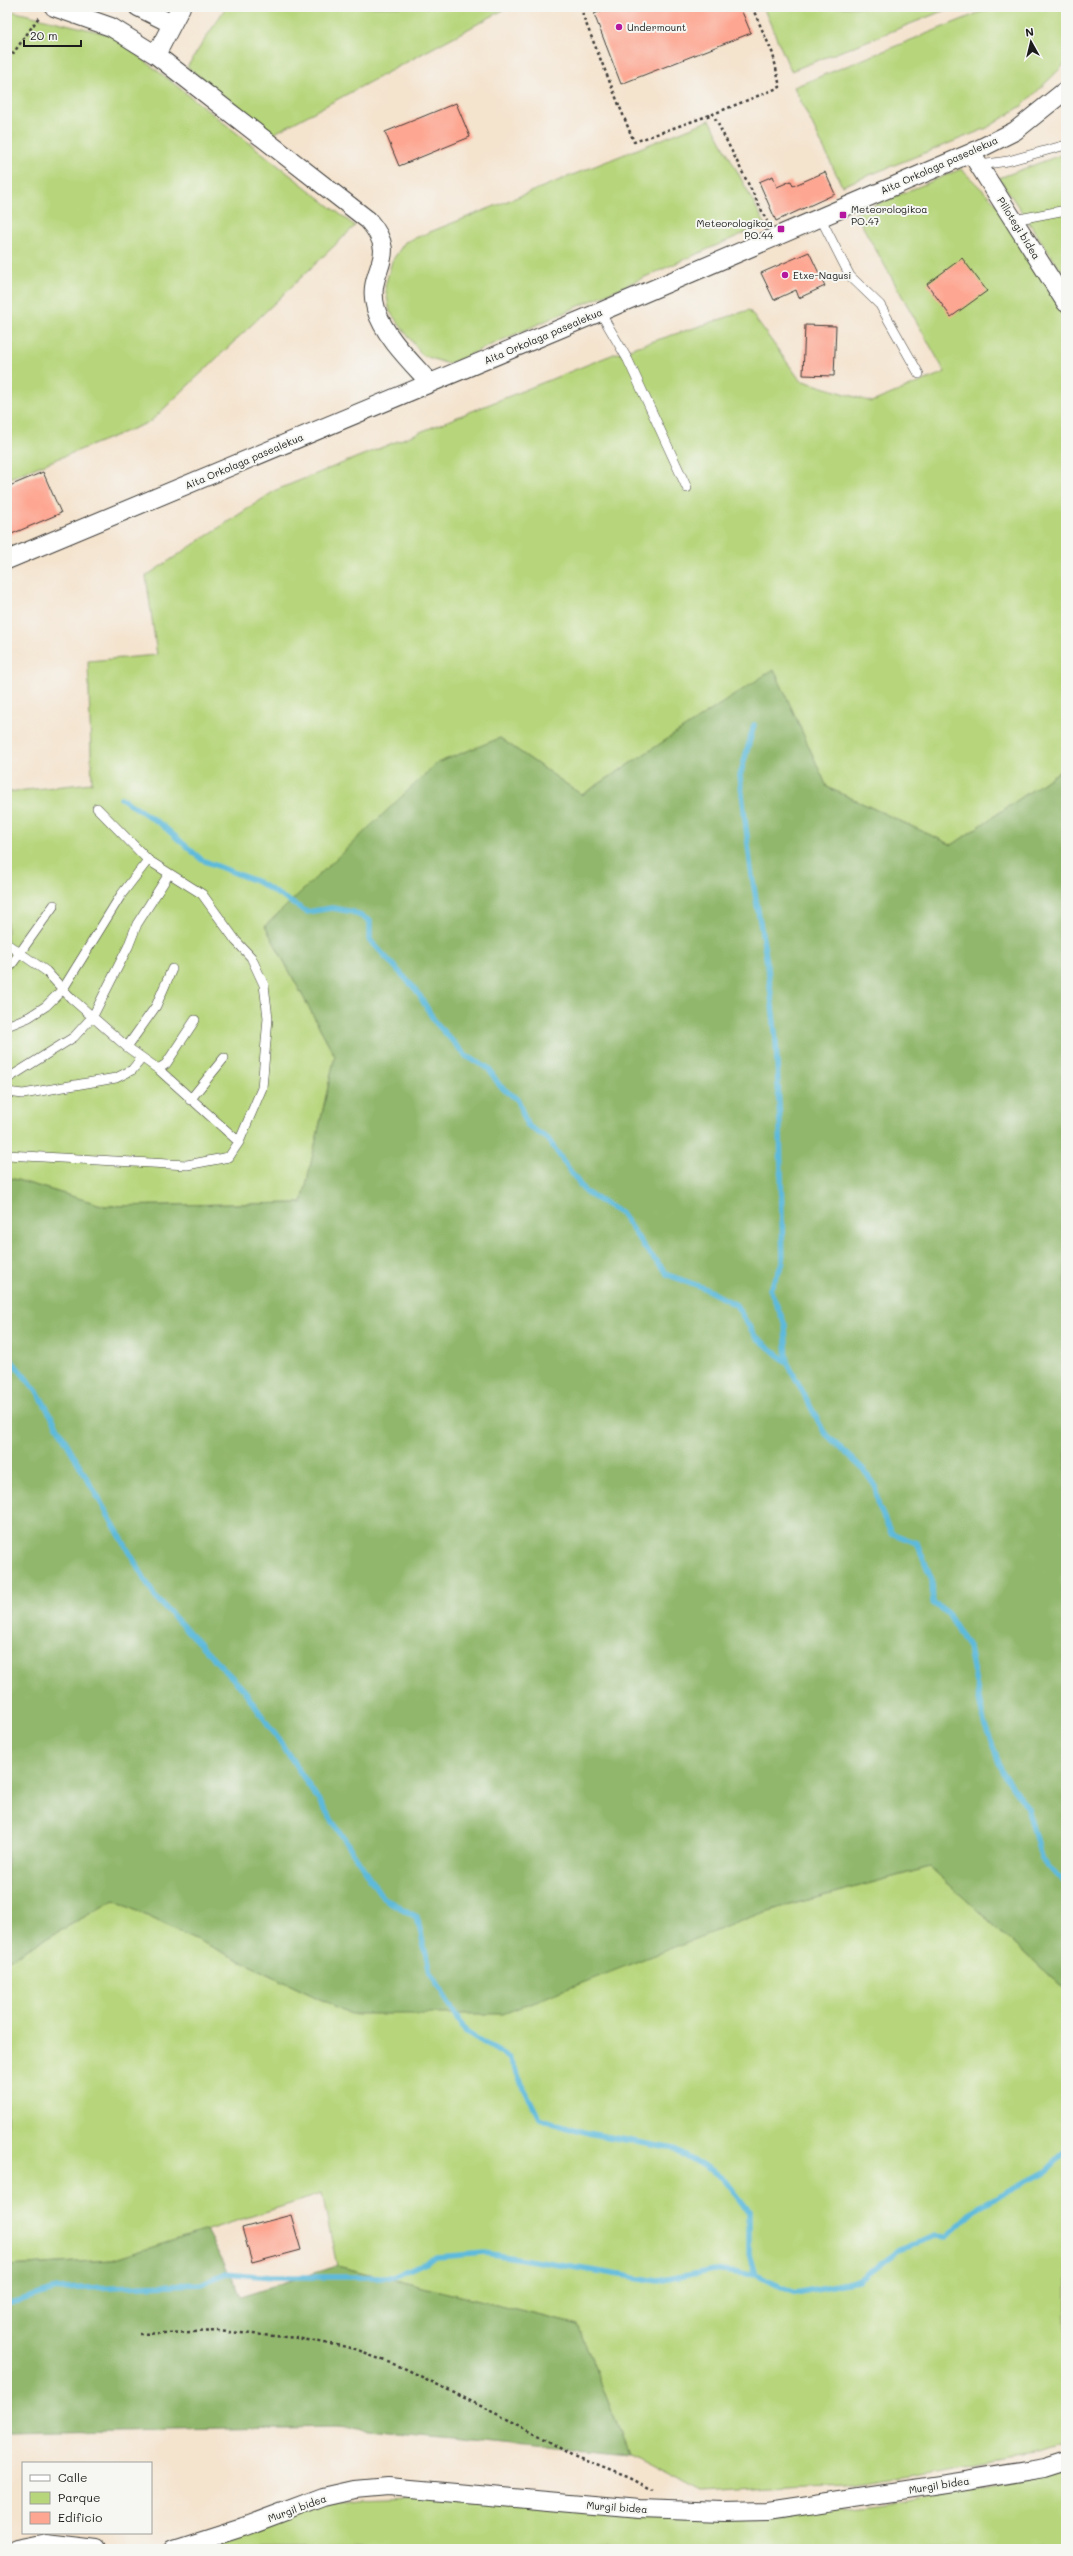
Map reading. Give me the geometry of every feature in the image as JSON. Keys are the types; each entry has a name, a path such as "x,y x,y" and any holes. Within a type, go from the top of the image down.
{"street":[{"path":"138,7 172,24"},
{"path":"156,55 181,7"},
{"path":"48,10 112,27 156,55 351,205 380,234 384,248 382,264 375,277 374,285 376,309 381,322 430,383"},
{"name":"Aita Orkolaga pasealekua","path":"7,560 600,312 820,217 975,159 1015,132 1066,90"},
{"name":"Pillotegi bidea","path":"975,159 1066,303"},
{"name":"Murgil bidea","path":"174,2549 243,2528 323,2498 354,2490 388,2487 639,2509 724,2512 766,2511 968,2481 1044,2468 1066,2461"},
{"path":"16,2549 46,2543 97,2549"}],"lane":[{"path":"975,159 1008,161 1066,145"},
{"path":"1014,220 1066,210"},
{"path":"820,217 850,276 880,305 919,374"},
{"path":"600,312 628,360 687,488"},
{"path":"7,1155 187,1165 229,1157 239,1142 262,1088 268,1018 264,985 252,957 236,941 202,894 148,860 97,808"},
{"path":"7,1026 29,1017 46,1006 63,989 121,895 148,860"},
{"path":"7,1079 74,1038 93,1016 128,947 137,924 169,874"},
{"path":"7,971 54,905"},
{"path":"7,944 46,971 63,989 127,1047 158,1069 190,1100 239,1142"},
{"path":"127,1047 156,1006 172,969"},
{"path":"158,1069 166,1064 195,1020"},
{"path":"7,1092 23,1094 116,1078 132,1070 142,1058"},
{"path":"190,1100 224,1058"}],"path":[{"path":"582,7 583,16 634,142 713,114 780,87 773,54 752,7"},
{"path":"7,53 12,55 48,10"},
{"path":"713,114 775,236"},
{"path":"139,2334 218,2331 297,2338 347,2347 404,2368 535,2433 573,2456 630,2478 658,2492"}],"green space":[{"path":"226,7 509,7 273,134 187,67"},
{"path":"763,7 953,7 791,71"},
{"path":"993,7 1066,7 1066,63 1023,105 987,128 842,186 794,87"},
{"path":"7,10 112,35 355,226 150,422 7,479"},
{"path":"710,120 765,224 448,364 422,355 390,312 385,286 392,261 405,242"},
{"path":"1066,153 1066,278 999,178"},
{"path":"961,169 995,202 1066,315 1066,767 952,845 827,787 774,670 582,795 500,738 265,926 335,1056 302,1203 105,1206 7,1177 7,792 92,783 88,661 157,655 146,576 276,490 614,354 749,310 800,380 872,402 945,372 855,213"},
{"path":"774,669 827,787 952,845 1066,767 1066,1991 930,1867 764,1912 503,2014 351,2014 114,1900 7,1961 7,1177 105,1206 302,1203 335,1056 265,926 437,763 500,738 582,795"},
{"path":"930,1867 1066,1991 1066,2443 1038,2452 845,2484 701,2492 629,2455 578,2325 337,2266 322,2194 112,2260 7,2266 7,1961 114,1900 351,2014 764,1912"},
{"path":"206,2230 241,2296 337,2266 578,2325 629,2455 337,2427 7,2433 7,2266 112,2260"},
{"path":"1066,2470 1066,2549 199,2549 314,2506 357,2499 411,2497 756,2518 908,2500"}],"building":[{"path":"610,7 740,7 751,33 621,84 594,14"},
{"path":"456,103 470,137 399,166 385,132"},
{"path":"825,172 835,194 776,221 759,182 773,176 777,187 791,181 793,186"},
{"path":"809,252 825,286 799,298 796,290 774,300 761,273"},
{"path":"962,258 987,291 951,317 927,284"},
{"path":"805,325 836,326 834,376 803,375"},
{"path":"43,472 61,513 7,536 7,487"},
{"path":"291,2215 301,2250 252,2263 242,2228"}],"waterway":[{"path":"754,725 740,776 751,870 768,968 776,1041 780,1125 783,1263 770,1289 785,1325 787,1362"},
{"path":"121,798 162,825 202,860 258,882 307,912 332,908 353,912 370,921 370,940 417,991 435,1022 466,1056 488,1068 500,1086 518,1100 527,1125 548,1139 585,1192 621,1213 645,1248 668,1275 702,1287 736,1305 755,1336 787,1362 824,1432 863,1469 875,1486 879,1507 891,1533 917,1543 932,1580 933,1603 948,1614 969,1648 984,1723 1003,1773 1027,1808 1041,1857 1066,1885"},
{"path":"7,1355 38,1393 155,1597 243,1689 277,1737 383,1898 417,1917 430,1972 466,2032 509,2058 539,2118 587,2133 675,2149 723,2177 749,2211 749,2254 755,2275"},
{"path":"7,2304 57,2289 201,2284 225,2273 271,2277 393,2277 437,2257 485,2253 658,2281 714,2270 755,2275 795,2293 858,2281 900,2249 935,2236 946,2237 978,2207 1046,2171 1066,2152"}],"place":[{"name":"Undermount","path":"619,27"},
{"name":"Meteorologikoa PO.47","path":"843,215"},
{"name":"Meteorologikoa PO.44","path":"781,229"},
{"name":"Etxe-Nagusi","path":"785,275"}]}
